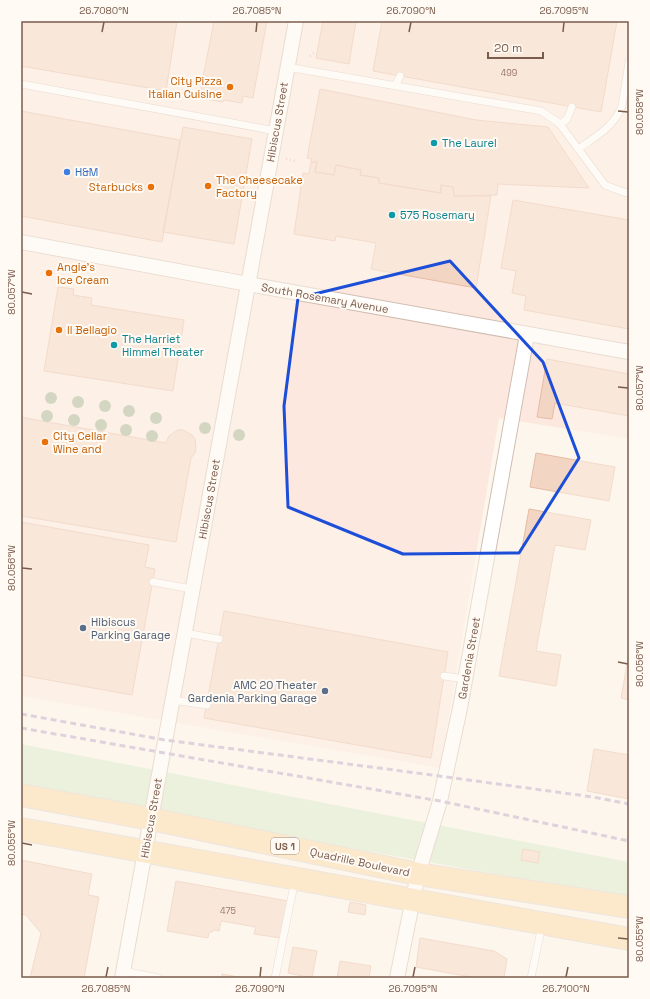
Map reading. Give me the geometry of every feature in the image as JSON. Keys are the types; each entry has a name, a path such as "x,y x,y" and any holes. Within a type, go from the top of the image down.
{"main road":[{"name":"Quadrille Boulevard","path":"21,795 151,819 418,874 629,907"},
{"path":"21,829 629,939"}],"street":[{"name":"Hibiscus Street","path":"123,975 296,21"},
{"name":"South Rosemary Avenue","path":"21,242 527,335 629,352"},
{"name":"Gardenia Street","path":"397,978 412,900 441,795 465,679 527,335"}],"lane":[{"path":"578,149 599,135 613,121 620,111 629,62"},
{"path":"288,67 541,111 560,125 604,185 629,193"},
{"path":"395,86 400,76"},
{"path":"21,84 276,131"},
{"path":"560,125 567,119 572,107"},
{"path":"153,582 192,589"},
{"path":"185,633 219,638"},
{"path":"444,676 465,679"},
{"path":"172,700 207,705"},
{"path":"275,978 295,878"},
{"path":"531,978 542,923"},
{"path":"123,975 159,978"}],"path":[{"path":"310,56 314,53"}],"highlighted area":[{"path":"450,261 543,362 579,458 519,553 403,554 288,507 284,406 298,298"}],"shaded area":[{"path":"21,21 629,21 629,439 499,418 440,768 21,696"}],"green space":[{"path":"21,744 629,862 629,898 21,789"}],"building":[{"path":"21,21 177,21 166,91 21,66"},
{"path":"214,21 267,21 253,98 243,96 242,103 224,100 223,102 199,98"},
{"path":"323,21 356,21 349,64 316,58"},
{"path":"382,21 617,21 601,112 373,71"},
{"name":"The Laurel","path":"320,89 476,120 548,127 589,188 498,184 497,195 454,196 453,187 441,185 441,193 379,183 379,178 360,175 361,170 336,165 334,175 315,172 317,162 311,162 312,159 307,158"},
{"path":"21,111 180,140 162,242 21,216"},
{"name":"The Cheesecake Factory","path":"183,127 252,139 234,244 163,232"},
{"name":"575 Rosemary","path":"311,162 317,162 315,172 334,175 336,165 361,170 360,175 379,178 379,183 441,193 441,185 453,187 454,196 491,196 476,288 371,269 376,243 336,236 335,241 294,234 303,173 309,174"},
{"path":"513,200 629,220 629,329 524,310 526,296 512,293 516,271 501,268"},
{"name":"The Harriet Himmel Theater","path":"58,287 74,289 73,295 92,298 91,305 184,320 173,391 44,371"},
{"path":"547,359 629,374 629,416 555,403 552,419 537,417"},
{"path":"21,416 25,418 166,443 169,436 178,430 183,430 192,435 195,439 196,448 195,453 191,458 176,542 21,516"},
{"path":"536,453 615,467 609,501 530,487"},
{"path":"529,509 591,520 585,550 555,545 536,651 561,655 556,686 499,676"},
{"name":"Hibiscus Parking Garage","path":"21,522 149,545 145,567 155,569 132,695 21,675"},
{"name":"AMC 20 Theater Gardenia Parking Garage","path":"224,611 448,652 431,758 204,718"},
{"path":"629,653 629,700 621,698"},
{"path":"594,749 629,755 629,799 587,791"},
{"path":"523,849 540,852 538,863 521,860"},
{"path":"21,860 92,874 88,895 99,897 84,978 30,978 41,933 26,915 21,914"},
{"path":"176,881 288,901 281,938 254,934 256,927 221,921 219,931 215,930 209,933 208,938 167,931"},
{"path":"350,902 366,905 365,915 348,912"},
{"path":"420,938 494,951 507,959 504,978 476,978 416,967"},
{"path":"293,947 317,951 312,978 288,973"},
{"path":"340,961 371,966 369,978 337,978"},
{"path":"222,974 244,978 221,978"}],"railway":[{"path":"21,714 165,740 593,797 629,804"},
{"path":"21,728 440,801 629,841"}],"place":[{"name":"City Pizza Italian Cuisine","path":"230,87"},
{"name":"The Laurel","path":"434,143"},
{"name":"H&M","path":"67,172"},
{"name":"The Cheesecake Factory","path":"208,186"},
{"name":"Starbucks","path":"151,187"},
{"name":"575 Rosemary","path":"392,215"},
{"name":"Angie's Ice Cream","path":"49,273"},
{"name":"Il Bellagio","path":"59,330"},
{"name":"The Harriet Himmel Theater","path":"114,345"},
{"name":"City Cellar Wine and","path":"45,442"},
{"name":"Hibiscus Parking Garage","path":"83,628"},
{"name":"AMC 20 Theater Gardenia Parking Garage","path":"325,691"}]}
